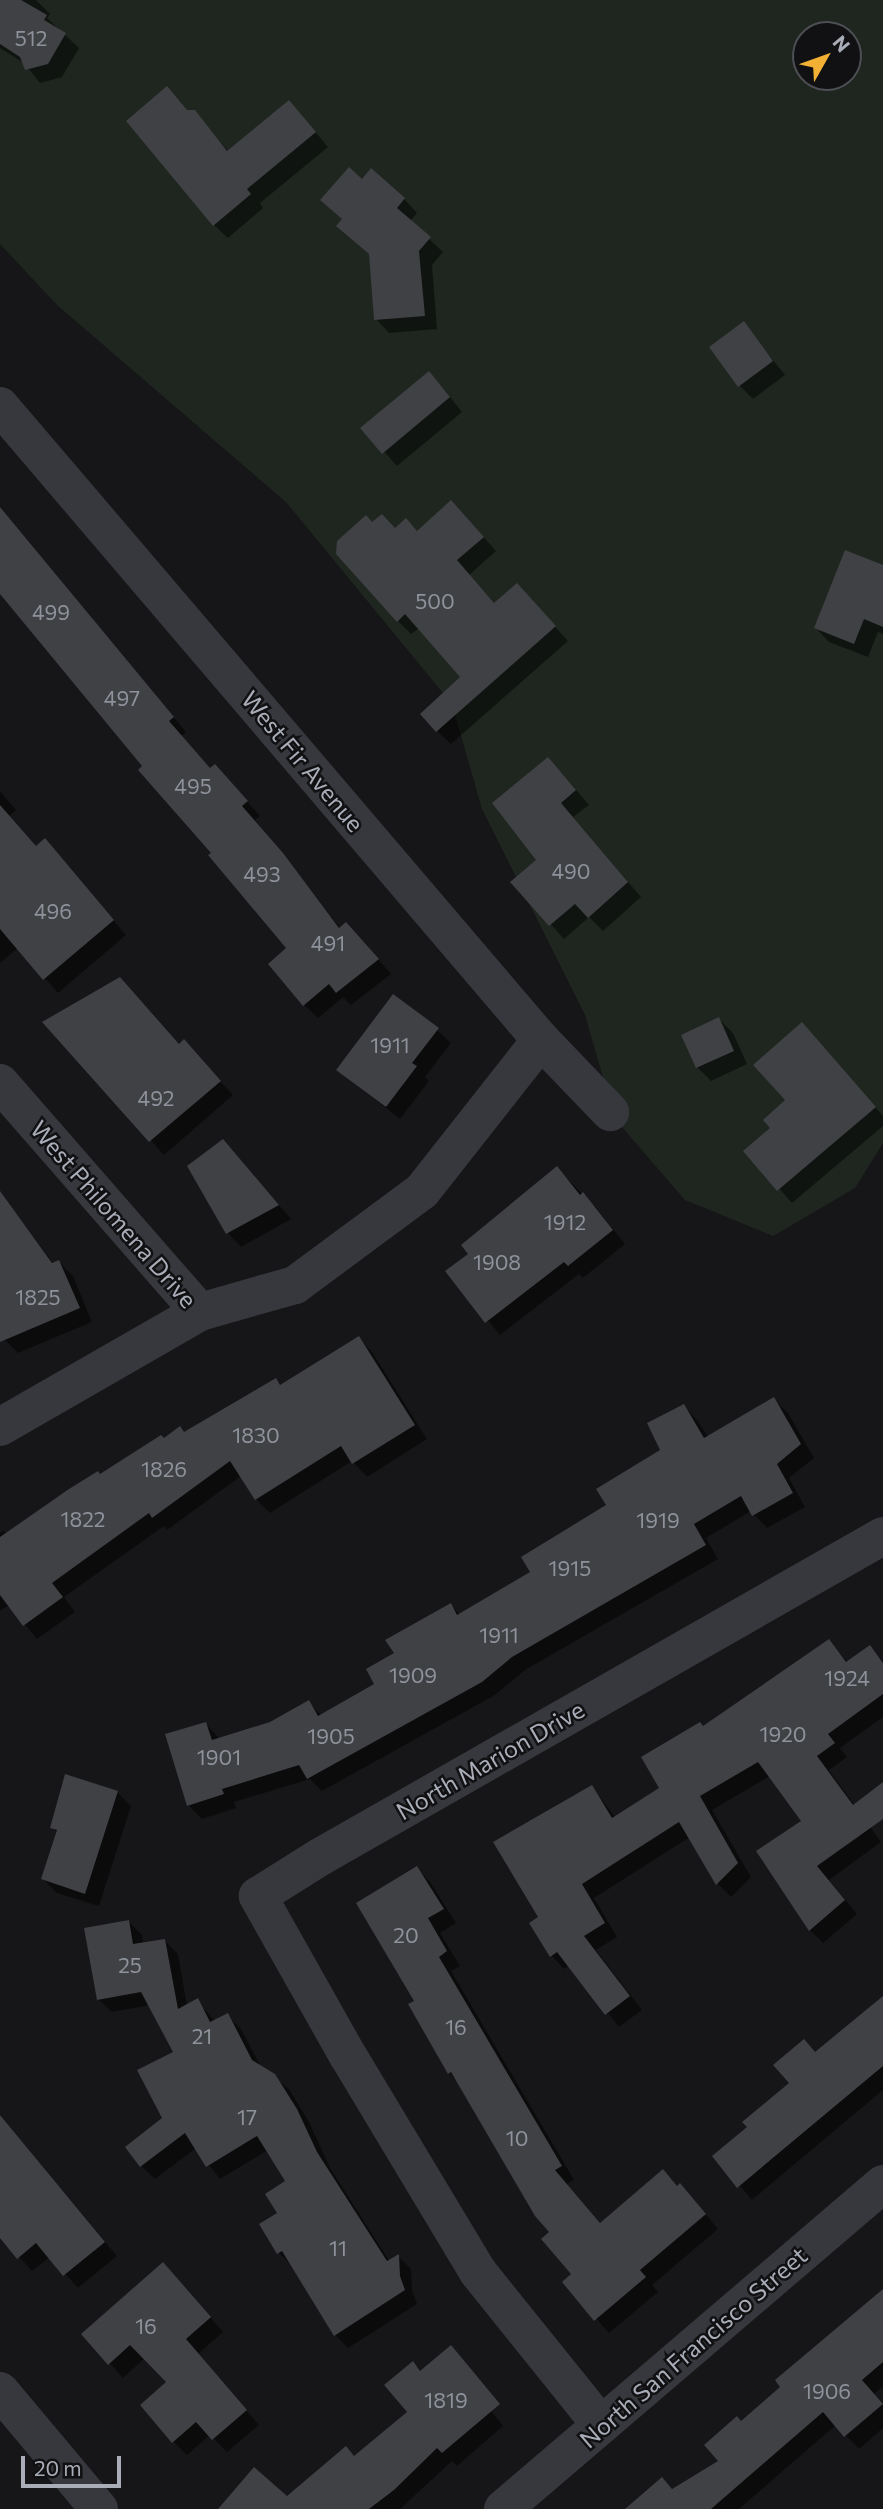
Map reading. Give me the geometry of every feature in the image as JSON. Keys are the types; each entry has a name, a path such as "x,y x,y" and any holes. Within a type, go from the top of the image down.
{"street":[{"name":"West Fir Avenue","path":"0,406 541,1040 610,1112"},
{"path":"0,1427 200,1312 295,1285 422,1191 541,1040"},
{"name":"West Philomena Drive","path":"0,1083 200,1312"},
{"name":"North Marion Drive","path":"601,2425 478,2272 348,2056 258,1896 320,1857 883,1536"},
{"name":"North San Francisco Street","path":"503,2509 883,2184"},
{"path":"0,2391 99,2509"}],"shaded area":[{"path":"0,0 883,0 883,1143 855,1188 773,1236 685,1200 615,1119 585,1015 482,809 452,704 286,502 57,305 0,244"}],"building":[{"path":"0,0 21,0 47,15 44,20 66,33 48,64 25,70 20,57 0,44"},
{"path":"167,86 187,110 195,110 227,151 289,100 316,132 247,189 251,194 213,226 126,121"},
{"path":"349,167 362,179 371,168 405,198 397,208 431,237 419,251 425,316 374,320 369,254 336,226 342,219 320,200"},
{"path":"744,321 773,361 738,387 709,347"},
{"path":"429,371 450,397 382,454 360,428"},
{"path":"451,500 484,537 457,560 494,603 517,583 556,626 436,732 420,714 460,677 405,614 397,622 336,554 337,541 366,515 372,522 382,514 395,528 406,518 417,531"},
{"path":"0,507 174,717 169,721 210,768 215,764 248,801 242,806 283,853 339,928 346,922 379,959 336,993 329,984 303,1006 268,964 286,948 208,855 211,853 138,770 142,766 0,594"},
{"path":"845,550 883,565 883,627 864,619 854,644 814,628"},
{"path":"548,757 576,790 561,803 628,882 588,918 575,904 549,926 510,882 536,860 492,803"},
{"path":"0,805 36,846 45,838 114,920 43,980 0,929"},
{"path":"120,977 179,1044 184,1039 221,1081 149,1142 42,1022"},
{"path":"393,994 439,1028 412,1063 417,1066 386,1107 336,1070"},
{"path":"719,1017 734,1051 696,1068 681,1035"},
{"path":"802,1022 876,1107 777,1191 743,1151 770,1128 763,1120 785,1100 753,1065"},
{"path":"223,1139 279,1205 226,1234 187,1166"},
{"path":"557,1166 580,1195 583,1192 613,1230 568,1266 564,1262 485,1323 445,1271 468,1254 461,1245"},
{"path":"0,1191 52,1263 59,1260 80,1308 0,1342"},
{"path":"359,1336 415,1425 352,1464 341,1446 255,1500 230,1461 152,1518 149,1513 52,1583 63,1597 23,1626 0,1595 0,1537 69,1489 98,1471 100,1474 161,1435 164,1438 180,1426 184,1432 276,1378 280,1385"},
{"path":"774,1397 801,1444 777,1464 793,1493 752,1516 741,1496 694,1524 706,1545 512,1657 482,1682 307,1779 299,1765 222,1789 224,1794 187,1806 165,1734 206,1722 212,1740 270,1722 309,1700 318,1716 374,1684 366,1669 394,1653 385,1640 451,1603 457,1615 530,1572 521,1557 606,1505 596,1489 660,1450 647,1423 684,1404 704,1438"},
{"path":"829,1639 846,1662 870,1645 883,1663 883,1694 828,1734 835,1743 817,1756 853,1805 883,1782 883,1819 817,1866 845,1900 809,1931 756,1851 801,1821 758,1762 700,1796 738,1863 716,1885 679,1822 582,1884 605,1923 584,1936 630,1996 605,2015 557,1952 550,1957 529,1923 538,1917 493,1842 592,1785 612,1818 659,1788 641,1757 700,1722 703,1726"},
{"path":"65,1774 118,1791 85,1894 41,1879 57,1830 50,1828"},
{"path":"417,1866 444,1909 428,1918 447,1951 439,1957 562,2166 555,2170 600,2223 663,2169 677,2186 680,2183 706,2214 640,2270 646,2277 594,2321 562,2282 571,2274 541,2239 549,2232 535,2216 451,2072 448,2074 408,2004 414,2001 356,1903"},
{"path":"129,1920 133,1944 165,1939 178,2009 198,1998 210,2022 228,2013 252,2060 275,2074 297,2109 317,2152 387,2261 399,2254 400,2276 405,2290 334,2336 282,2251 277,2254 259,2224 277,2213 265,2194 285,2181 257,2136 206,2167 185,2133 140,2167 125,2147 162,2118 137,2070 173,2052 141,1992 97,2000 84,1928"},
{"path":"883,1996 883,2066 737,2188 712,2156 747,2127 742,2122 789,2083 773,2065 804,2039 815,2052"},
{"path":"0,2115 105,2242 63,2276 36,2243 17,2259 0,2238"},
{"path":"163,2262 211,2317 186,2339 247,2410 212,2440 196,2422 172,2443 140,2405 166,2382 130,2345 108,2365 81,2334"},
{"path":"883,2289 883,2362 862,2380 883,2404 844,2437 823,2412 711,2509 625,2509 662,2477 672,2489 718,2461 704,2445 737,2416 741,2421 780,2387 775,2380"},
{"path":"451,2345 500,2404 442,2453 437,2448 394,2490 369,2509 218,2509 254,2467 287,2496 346,2446 354,2456 407,2412 384,2385 413,2361 420,2371"}]}
